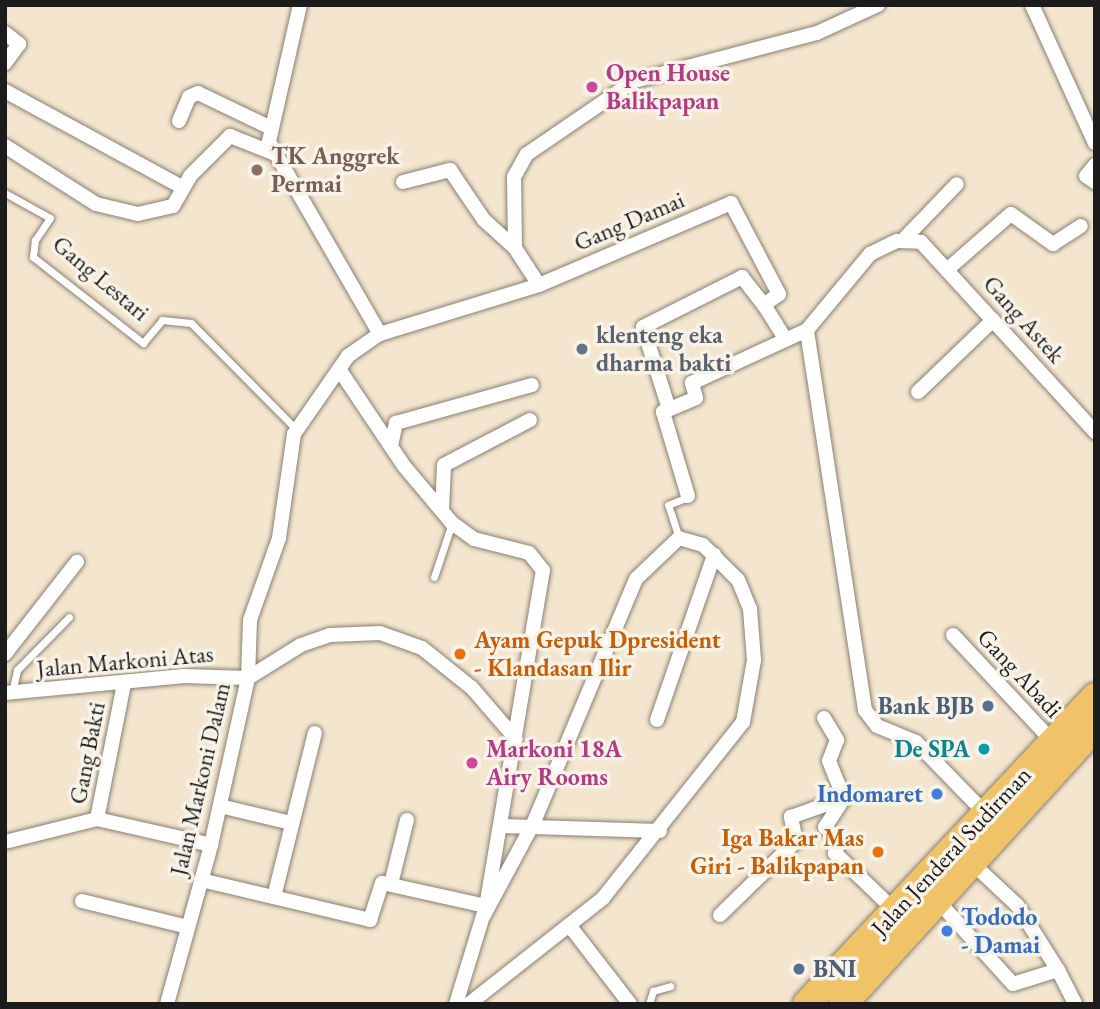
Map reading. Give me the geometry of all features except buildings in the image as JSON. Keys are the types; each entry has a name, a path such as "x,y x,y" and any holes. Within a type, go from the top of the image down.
{"highway":[{"name":"Jalan Jenderal Sudirman","path":"807,1004 1053,742 1091,715"},
{"name":"Jalan Jenderal Sudirman","path":"849,1002 971,862 1091,715"}],"street":[{"path":"300,5 269,127 273,153 380,334 544,282 515,248 484,220 450,170 403,182"},
{"path":"515,248 520,164 574,120 634,81 817,33 878,5"},
{"path":"1032,5 1095,143"},
{"path":"5,33 19,45 5,64"},
{"path":"5,91 70,120 183,187"},
{"path":"179,121 189,97 198,93 269,127"},
{"path":"5,146 119,212 166,209 230,136 273,153"},
{"path":"1095,165 1086,176 1095,182"},
{"path":"688,496 663,414 696,398 692,383 807,330 870,254 904,239 957,184"},
{"name":"Gang Damai","path":"544,282 727,205 779,294 764,305"},
{"path":"948,268 1011,214 1053,244 1081,226"},
{"name":"Gang Astek","path":"904,239 927,246 1095,432"},
{"path":"669,409 643,327 742,277 786,340"},
{"path":"918,392 993,320"},
{"path":"807,330 865,710 877,726 916,742 986,814"},
{"name":"Jalan Markoni Dalam","path":"167,1004 220,806 248,678 250,620 279,538 296,429 339,369 380,334"},
{"path":"339,369 391,448 447,517 474,539 529,553 543,570 485,910 456,1004"},
{"path":"391,448 396,423 532,385"},
{"path":"447,517 444,465 530,420"},
{"path":"469,1004 603,898 731,741 749,696 748,601 714,555 679,538 636,579 533,824 485,910"},
{"path":"657,719 714,555"},
{"path":"5,654 77,562"},
{"path":"248,678 311,642 380,633 422,648 472,688 516,739"},
{"name":"Gang Abadi","path":"953,635 1053,742"},
{"name":"Jalan Markoni Atas","path":"8,693 124,684 184,676 248,678"},
{"name":"Gang Bakti","path":"5,842 97,819 124,684"},
{"path":"824,718 837,740 829,761 844,798"},
{"path":"274,897 290,823 315,733"},
{"path":"844,798 825,827 839,842 835,853 895,911"},
{"path":"720,915 796,841 791,817 844,798"},
{"path":"220,806 290,823"},
{"path":"97,819 211,845"},
{"path":"391,884 407,820"},
{"path":"501,826 533,824 660,831"},
{"path":"971,862 1017,905 1058,970 1075,1004"},
{"path":"201,880 371,920 381,883 485,910"},
{"path":"937,900 1013,984 1058,970"},
{"path":"82,901 188,927"},
{"path":"569,925 630,1004"}],"lane":[{"name":"Gang Lestari","path":"5,193 50,218 35,240 33,257 143,343 162,320 191,323 296,429"},
{"path":"679,538 668,505 688,496"},
{"path":"434,576 447,517"},
{"path":"8,693 17,670 69,617"},
{"path":"649,1004 653,991 670,986"}],"place":[{"name":"Open House Balikpapan","path":"592,87"},
{"name":"TK Anggrek Permai","path":"257,170"},
{"name":"klenteng eka dharma bakti","path":"582,349"},
{"name":"Ayam Gepuk Dpresident - Klandasan Ilir","path":"460,654"},
{"name":"Bank BJB","path":"988,706"},
{"name":"De SPA","path":"984,749"},
{"name":"Markoni 18A Airy Rooms","path":"472,763"},
{"name":"Indomaret","path":"937,794"},
{"name":"Iga Bakar Mas Giri - Balikpapan","path":"878,852"},
{"name":"Tododo - Damai","path":"947,931"},
{"name":"BNI","path":"799,969"}]}
